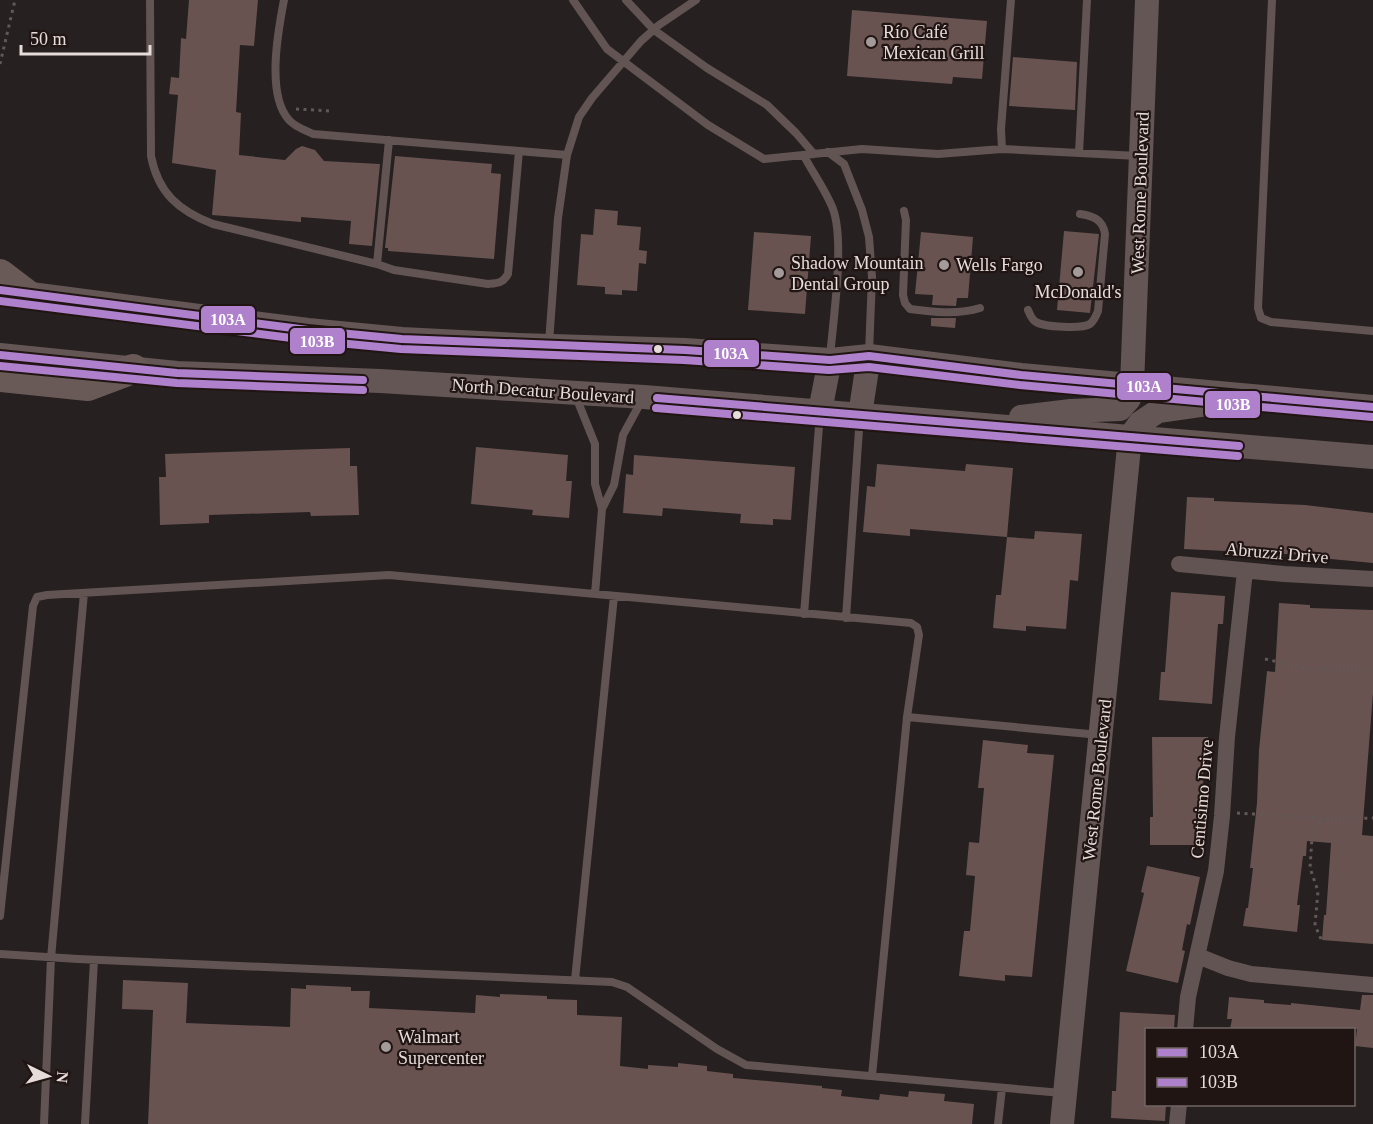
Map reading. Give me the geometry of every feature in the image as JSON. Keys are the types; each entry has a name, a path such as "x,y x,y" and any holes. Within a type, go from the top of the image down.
{"highway":[{"path":"0,274 12,292"},
{"path":"0,377 88,386 133,369"}],"main road":[{"name":"West Rome Boulevard","path":"1132,385 1147,0"},
{"path":"12,292 402,339 686,350 830,360 869,356 1021,375 1373,407"},
{"name":"North Decatur Boulevard","path":"0,355 133,369 644,397 1373,457"},
{"path":"860,415 869,356"},
{"path":"820,411 830,360"},
{"path":"977,423 1071,411 1120,409 1129,399 1132,385"},
{"path":"1130,437 1140,423 1158,411 1258,397"},
{"name":"West Rome Boulevard","path":"1062,1124 1130,437"}],"street":[{"name":"Abruzzi Drive","path":"1179,564 1245,571 1373,579"},
{"name":"Centisimo Drive","path":"1185,1028 1188,997 1213,885 1222,816 1227,737 1245,571"},
{"path":"1198,956 1251,974 1373,985"},
{"path":"1177,1124 1179,1106"}],"lane":[{"path":"150,0 150,156 153,170 167,195 188,212 213,224 394,270 498,284 504,281 508,274 519,151"},
{"path":"284,0 280,20 276,82 280,104 289,120 299,128 313,134 567,155"},
{"path":"573,0 607,49 708,125 764,159 879,149 938,154 1002,149 1142,156"},
{"path":"626,0 654,30 707,68 767,105 796,133 809,155 833,209 836,228 836,290 830,360"},
{"path":"549,345 558,218 567,155 579,117 624,60 654,30 696,0"},
{"path":"1002,149 1001,129 1011,0"},
{"path":"1079,153 1087,0"},
{"path":"1272,0 1258,308 1261,318 1271,322 1373,331"},
{"path":"377,264 389,140"},
{"path":"828,152 844,164 862,210 868,237 872,277 869,356"},
{"path":"904,210 906,219 903,295 905,303 910,309 927,311 968,312 980,308"},
{"path":"1028,310 1038,324 1082,327 1095,319 1098,311 1105,234 1103,225 1094,218 1080,214"},
{"path":"574,392 595,444 595,484 602,509 595,594"},
{"path":"602,509 614,485 623,435 644,397"},
{"path":"804,614 820,411"},
{"path":"846,618 860,415"},
{"path":"0,916 33,606 37,597 389,575 911,623 917,627 919,635 907,717 872,1076"},
{"path":"44,1124 51,958 84,593"},
{"path":"575,980 614,596"},
{"path":"907,717 1101,735"},
{"path":"0,954 612,982 627,987 717,1049 746,1065 1065,1094"},
{"path":"85,1124 94,960"},
{"path":"998,1124 1002,1088"}],"path":[{"path":"0,64 15,0"},
{"path":"1265,659 1310,669 1373,670"},
{"path":"1237,813 1329,819 1373,818"},
{"path":"1321,939 1316,925 1318,891 1310,868 1312,837 1318,824 1329,819"}],"building":[{"path":"189,0 258,0 254,46 240,45 236,112 241,113 239,155 285,160 302,146 315,150 324,161 380,164 372,246 349,244 351,221 301,217 301,222 212,215 216,170 172,163 178,95 169,94 171,77 179,78 181,38 186,39"},
{"path":"852,10 987,21 982,79 953,77 952,84 847,76"},
{"path":"1013,57 1077,62 1075,110 1009,106"},
{"path":"395,156 492,164 491,173 501,174 494,259 388,251 388,248 385,248"},
{"path":"595,209 618,211 617,225 641,227 639,250 647,251 646,264 639,263 637,291 622,290 622,295 605,294 605,287 577,285 581,234 593,235"},
{"name":"McDonald's","path":"1064,231 1099,234 1090,313 1057,310"},
{"name":"Shadow Mountain Dental Group","path":"754,232 811,236 805,314 748,310"},
{"name":"Wells Fargo","path":"921,232 973,237 968,298 957,298 956,306 932,305 933,295 915,294"},
{"path":"931,318 956,318 955,328 931,326"},
{"path":"476,447 568,455 566,481 572,481 569,518 532,515 533,510 471,504"},
{"path":"350,448 350,466 357,466 359,515 311,516 310,512 209,515 209,523 160,525 159,477 166,477 165,454"},
{"path":"634,455 795,467 791,520 773,519 773,525 740,523 741,514 663,508 662,516 623,513 626,474 633,475"},
{"path":"877,464 965,471 966,464 1013,468 1007,537 910,529 910,536 863,532 867,486 875,487"},
{"path":"1187,497 1214,498 1214,501 1305,505 1373,513 1373,563 1309,555 1184,549"},
{"path":"1035,531 1082,534 1078,581 1070,580 1066,629 1026,626 1026,631 993,628 996,595 1001,595 1007,537 1034,539"},
{"path":"1171,592 1225,596 1223,624 1218,624 1212,704 1159,700 1161,672 1165,672"},
{"path":"1279,603 1310,605 1310,608 1373,610 1373,693 1362,835 1373,836 1373,944 1322,940 1331,843 1307,841 1297,905 1300,905 1297,932 1243,926 1246,908 1248,908 1253,868 1250,868 1267,671 1275,672"},
{"path":"1152,737 1208,737 1208,764 1203,764 1204,845 1150,845 1150,817 1153,817"},
{"path":"983,740 1028,745 1027,753 1054,755 1032,977 1005,975 1005,981 959,976 964,931 970,931 975,876 966,875 969,842 979,843 984,788 978,788"},
{"path":"1147,866 1200,877 1190,925 1187,924 1182,950 1185,951 1178,983 1126,971 1144,893 1141,892"},
{"name":"Walmart Supercenter","path":"123,980 188,983 186,1023 290,1027 291,988 306,989 306,985 351,987 351,991 370,991 369,1008 475,1013 476,995 547,996 547,999 577,1000 577,1015 622,1017 620,1066 648,1069 648,1065 678,1067 678,1063 707,1066 707,1071 733,1074 733,1078 822,1086 822,1088 842,1090 841,1096 879,1100 880,1094 908,1097 909,1091 945,1094 944,1101 974,1104 972,1124 148,1124 153,1010 122,1009"},
{"path":"1362,995 1373,995 1373,1048 1355,1046 1357,1029 1355,1028 1230,1028 1232,1019 1227,1019 1229,997 1264,1000 1264,1003 1291,1005 1291,1003 1360,1010"},
{"path":"1120,1012 1175,1015 1174,1028 1145,1028 1145,1106 1166,1106 1165,1121 1111,1118 1112,1091 1116,1091"}],"transit line":[{"name":"103A","path":"0,290 308,330 402,339 685,350 830,360 869,356 1021,375 1373,407"},
{"name":"103B","path":"0,301 307,340 401,349 684,360 829,370 869,367 1020,385 1372,417"},
{"name":"103A","path":"0,355 177,373 363,380"},
{"name":"103B","path":"0,366 177,383 363,390"},
{"name":"103A","path":"657,398 1239,446"},
{"name":"103B","path":"656,408 1238,456"}],"place":[{"name":"Río Café Mexican Grill","path":"871,42"},
{"name":"Wells Fargo","path":"944,265"},
{"name":"McDonald's","path":"1078,272"},
{"name":"Shadow Mountain Dental Group","path":"779,273"},
{"name":"Walmart Supercenter","path":"386,1047"}]}
